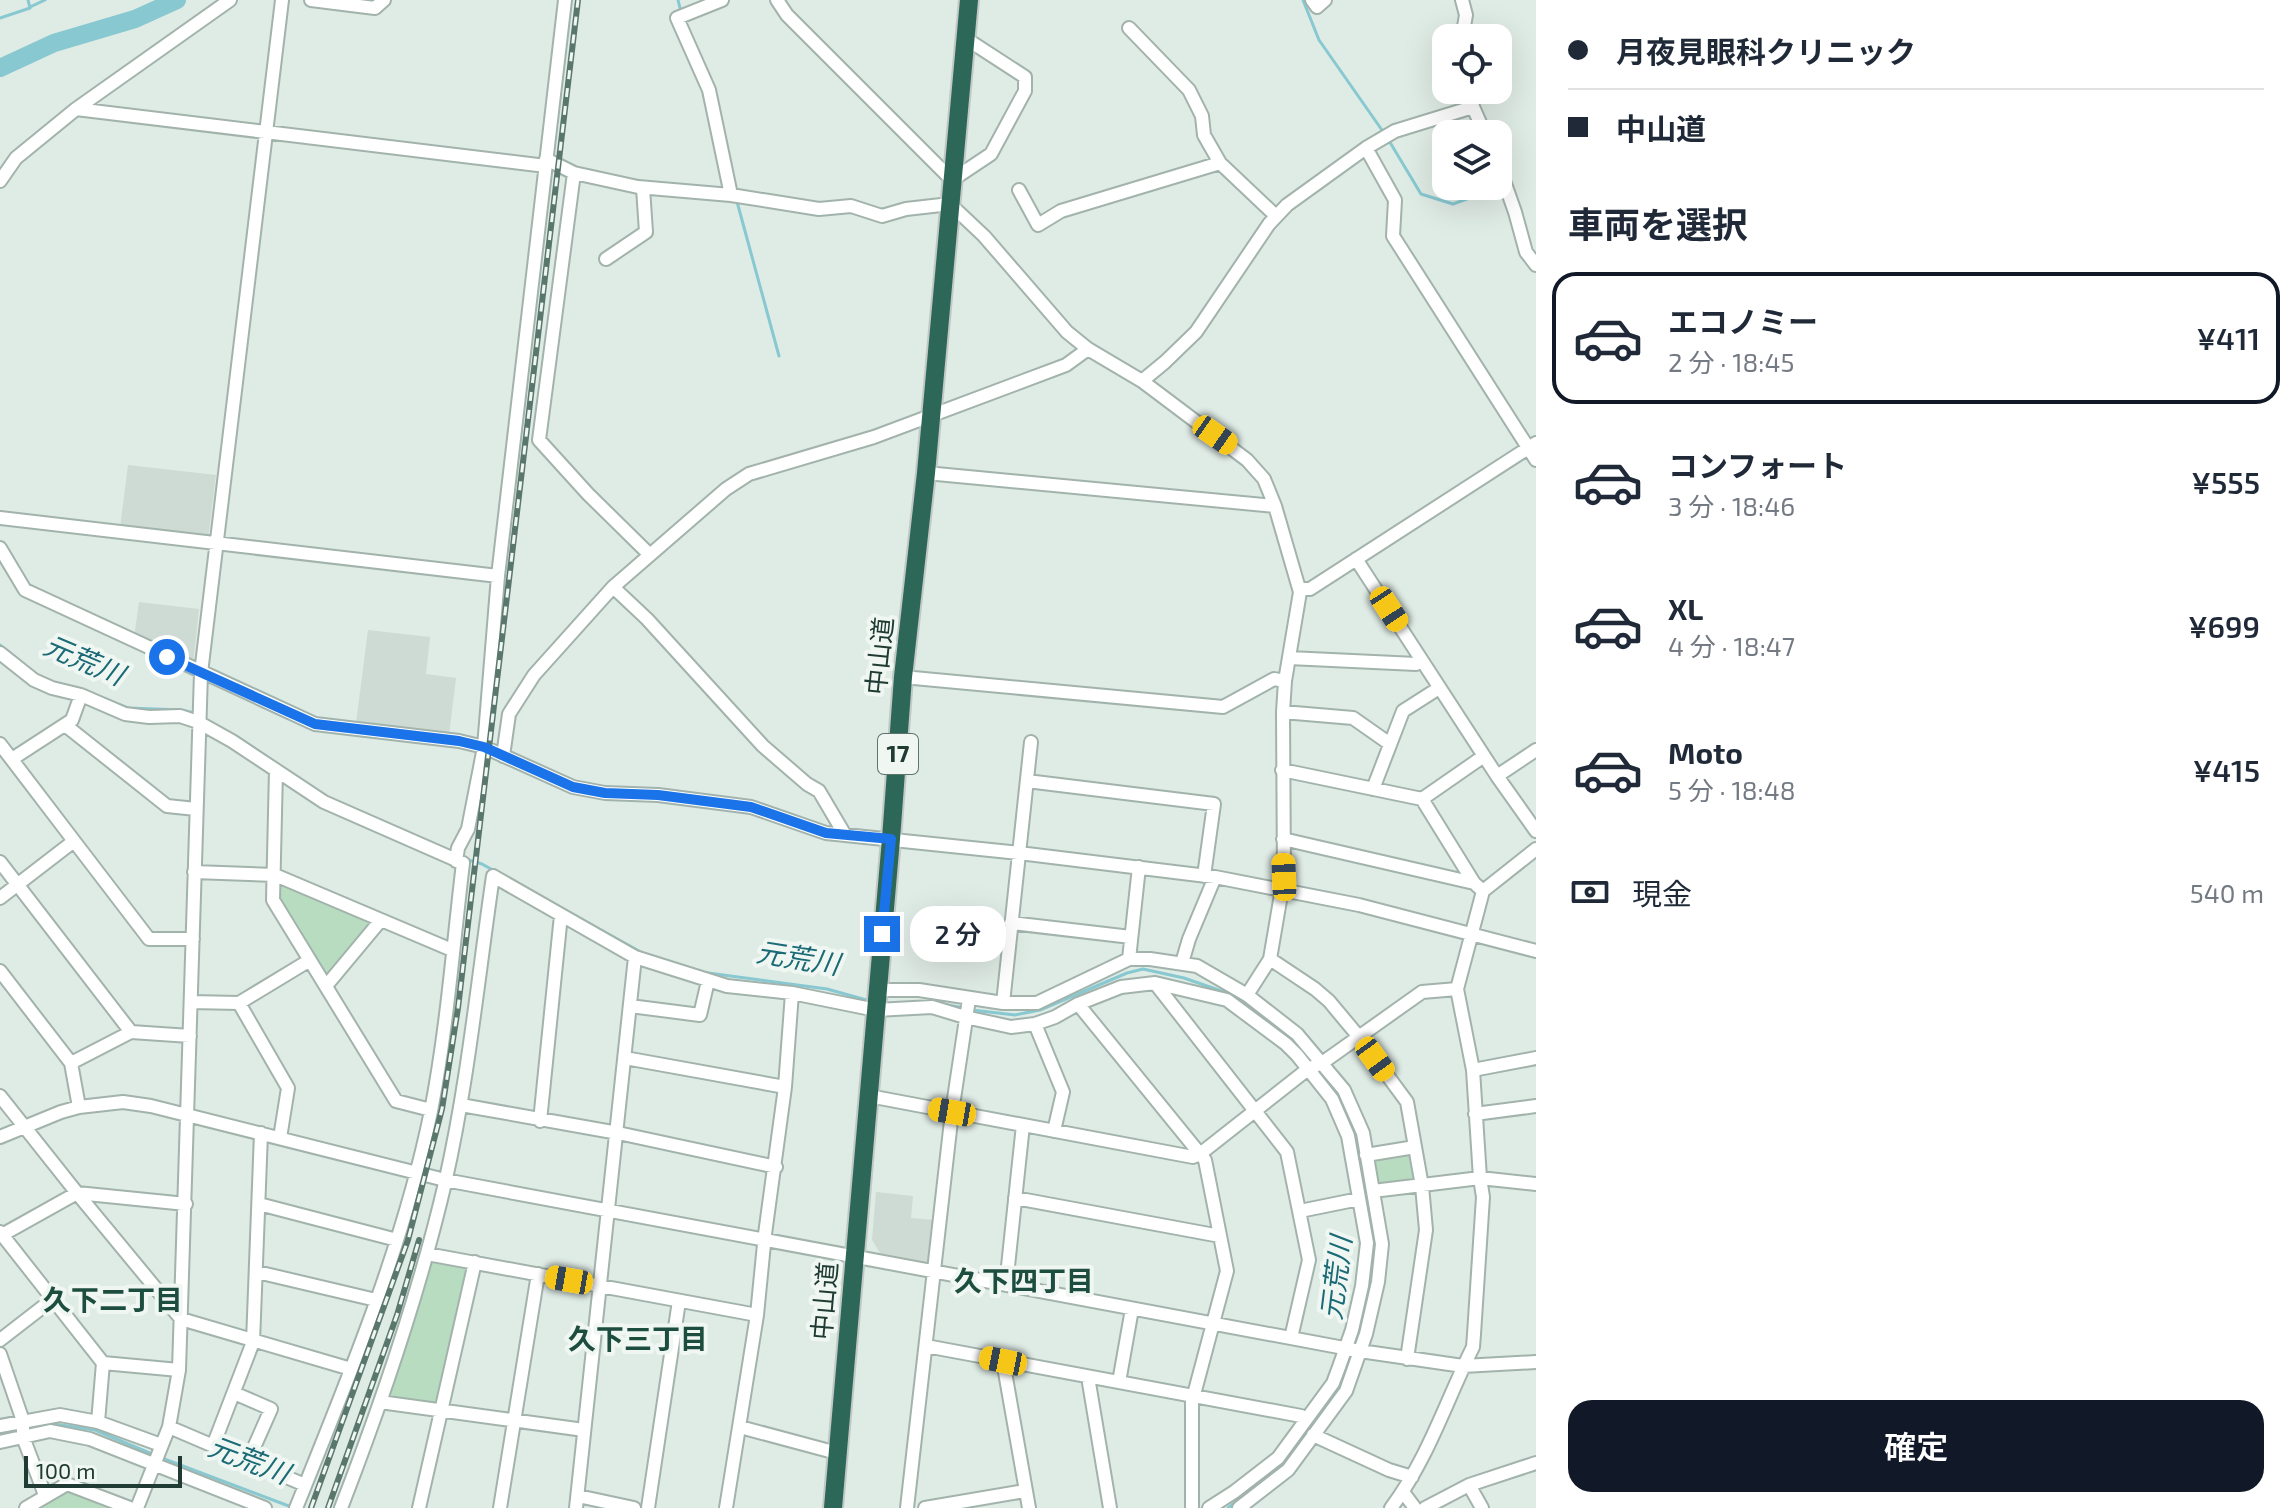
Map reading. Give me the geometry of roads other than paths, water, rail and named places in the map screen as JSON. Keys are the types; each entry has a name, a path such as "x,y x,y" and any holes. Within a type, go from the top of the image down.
{"highway":[{"name":"中山道","path":"833,1508 903,677 926,473 969,0"}],"street":[{"path":"0,181 16,158 76,109 230,0"},
{"path":"137,1508 169,1427 179,1370 201,673 282,0"},
{"path":"311,0 375,8 384,0"},
{"path":"457,854 468,829 484,747 498,576 565,0"},
{"path":"722,0 677,18 709,90 731,195"},
{"path":"777,0 787,15 952,180 991,154 1025,91 1025,77 965,38"},
{"path":"1312,0 1317,7 1325,0"},
{"path":"1462,0 1466,15 1464,24"},
{"path":"1129,28 1189,90 1202,116 1204,135 1220,163 1276,216"},
{"path":"1472,104 1479,120"},
{"path":"1142,381 1196,332 1276,216 1306,190 1395,131 1473,107"},
{"path":"76,109 546,162 574,173 643,188 731,195 819,209 851,206 882,216 906,209 950,204 984,236 1067,332 1088,349 1142,381 1247,460 1264,479 1275,506 1300,589 1283,712 1284,877 1270,959 1247,995"},
{"path":"1366,148 1395,200 1393,236 1532,446 1536,460"},
{"path":"1019,190 1038,225 1061,211 1220,163"},
{"path":"574,173 539,440 649,554"},
{"path":"606,259 646,232 643,188"},
{"path":"1511,200 1526,252 1536,265"},
{"path":"503,756 509,714 534,675 613,587 726,489 749,474 874,437 1066,365 1088,349"},
{"path":"1300,589 1310,589 1532,446"},
{"path":"926,473 1275,506"},
{"path":"0,518 498,576"},
{"path":"0,548 25,590 315,724 459,741 484,747 573,787 605,793 658,795 751,807 826,833 1210,876 1359,905 1536,951"},
{"path":"1356,559 1536,831"},
{"path":"613,587 647,619 763,746 819,791 845,835"},
{"path":"0,653 34,680 125,714 180,716 198,722 324,802 457,854 463,863 447,1014 417,1172 376,1300 296,1508"},
{"path":"1289,658 1416,664 1421,660"},
{"path":"903,677 1223,707 1274,679 1285,681"},
{"path":"1373,789 1403,711 1439,688"},
{"path":"12,759 72,720 81,695"},
{"path":"1283,712 1353,718 1390,744"},
{"path":"65,725 167,806 196,809"},
{"path":"1003,1003 1031,742"},
{"path":"0,744 149,939 193,939"},
{"path":"1497,776 1536,750"},
{"path":"1422,799 1484,756"},
{"path":"276,770 273,900 396,1101 431,1110"},
{"path":"1282,770 1422,799 1478,887 1472,934 1457,989 1473,1070 1483,1197 1473,1347 1438,1428 1412,1477 1391,1508"},
{"path":"1027,781 1214,804 1210,876 1182,963"},
{"path":"1283,839 1478,887 1536,849"},
{"path":"0,898 74,841"},
{"path":"0,862 131,1032"},
{"path":"1129,959 1139,867"},
{"path":"194,872 275,875 452,950"},
{"path":"341,1508 406,1327 445,1180 461,1105 493,876 635,957 727,986 792,993 876,1010 932,1007 1011,1027 1055,1017 1121,987 1155,983 1227,1000 1286,1044 1332,1099 1340,1114 1348,1136 1367,1243 1352,1330 1353,1350 1346,1391 1288,1470 1239,1508"},
{"path":"540,1121 561,915"},
{"path":"326,986 381,920"},
{"path":"1011,923 1131,937"},
{"path":"634,1508 577,1502 635,957"},
{"path":"877,990 919,990 1003,1003 1037,1003 1129,959 1197,966 1247,995 1297,1034 1344,1090 1363,1133 1382,1244 1378,1282 1366,1334 1278,1458 1209,1508"},
{"path":"1270,959 1322,995 1359,1037 1407,1102 1422,1186 1426,1230 1407,1359"},
{"path":"191,1002 239,1003 310,960"},
{"path":"0,971 71,1063 79,1107"},
{"path":"630,1006 700,1015 708,981"},
{"path":"1155,983 1287,1152 1309,1260 1291,1338"},
{"path":"869,1096 1193,1157 1308,1069 1322,1063 1422,992 1457,989"},
{"path":"726,1508 757,1315 776,1167 792,993"},
{"path":"907,1508 952,1112 969,999"},
{"path":"239,1003 288,1088 280,1138"},
{"path":"1078,1004 1205,1160 1227,1271 1193,1396 1192,1508"},
{"path":"1035,1024 1063,1092 1054,1131"},
{"path":"71,1063 131,1032 190,1036"},
{"path":"625,1058 785,1087"},
{"path":"1473,1070 1536,1058"},
{"path":"0,1096 181,1319 351,1369"},
{"path":"0,1137 79,1107 123,1102 188,1115 445,1180 1353,1350 1463,1366 1536,1362"},
{"path":"461,1105 618,1133 776,1167"},
{"path":"1475,1114 1536,1106"},
{"path":"1006,1285 1023,1125"},
{"path":"213,1446 253,1342 261,1133"},
{"path":"1366,1155 1415,1147"},
{"path":"1373,1191 1480,1178 1536,1184"},
{"path":"98,1422 103,1363 1,1234 77,1193 186,1204"},
{"path":"1015,1198 1220,1236"},
{"path":"1300,1211 1359,1199"},
{"path":"259,1204 397,1240"},
{"path":"427,1254 757,1315"},
{"path":"419,1508 475,1262"},
{"path":"257,1272 376,1300"},
{"path":"500,1508 538,1274"},
{"path":"0,1340 53,1299"},
{"path":"648,1508 679,1301"},
{"path":"1119,1382 1132,1309"},
{"path":"926,1346 1301,1416 1305,1420"},
{"path":"0,1354 23,1421 23,1437 45,1495"},
{"path":"1003,1361 1029,1508"},
{"path":"103,1363 179,1370"},
{"path":"1090,1377 1110,1508"},
{"path":"234,1393 271,1409 248,1461"},
{"path":"380,1402 584,1430"},
{"path":"0,1426 60,1415 98,1422 161,1445"},
{"path":"169,1427 305,1485"},
{"path":"740,1427 837,1453"},
{"path":"0,1442 50,1431 90,1439 265,1508"},
{"path":"1313,1435 1389,1470 1412,1477"},
{"path":"1425,1508 1469,1485 1536,1463"},
{"path":"26,1508 67,1484 130,1508"},
{"path":"1469,1485 1482,1508"},
{"path":"925,1508 1025,1491"},
{"path":"1403,1492 1415,1508"}],"waterway":[{"path":"0,18 30,8 28,0"},
{"path":"30,7 45,0"},
{"name":"元荒川","path":"0,68 54,43 135,19 177,0"},
{"path":"678,0 681,12"},
{"path":"1303,0 1319,40 1384,133"},
{"path":"1388,139 1421,194 1432,197"},
{"path":"736,198 779,356"},
{"path":"1440,200 1453,204 1464,200"},
{"name":"元荒川","path":"0,645 16,658"},
{"name":"元荒川","path":"105,699 128,708 195,713"},
{"name":"元荒川","path":"205,719 239,738 326,797"},
{"name":"元荒川","path":"465,859 482,864 648,956"},
{"name":"元荒川","path":"972,1010 1015,1015 1040,1010 1143,969 1184,978 1230,994 1292,1039 1314,1064"},
{"name":"元荒川","path":"701,972 827,989 870,1001"},
{"name":"元荒川","path":"901,1003 930,1002"},
{"name":"元荒川","path":"941,1004 965,1008"},
{"name":"元荒川","path":"1319,1070 1338,1095 1355,1135 1374,1244 1369,1284 1355,1344"},
{"name":"元荒川","path":"1228,1508 1283,1464 1339,1387 1352,1352"},
{"name":"元荒川","path":"26,1429 54,1424 95,1430 152,1454"},
{"name":"元荒川","path":"0,1434 18,1431"},
{"name":"元荒川","path":"159,1457 294,1508"}],"railway":[{"path":"311,1508 408,1240 442,1109 458,1008 578,0"},
{"path":"328,1508 397,1315 419,1240"}],"district":[{"name":"久下四丁目","path":"1024,1281"},
{"name":"久下二丁目","path":"113,1300"},
{"name":"久下三丁目","path":"638,1339"}]}
